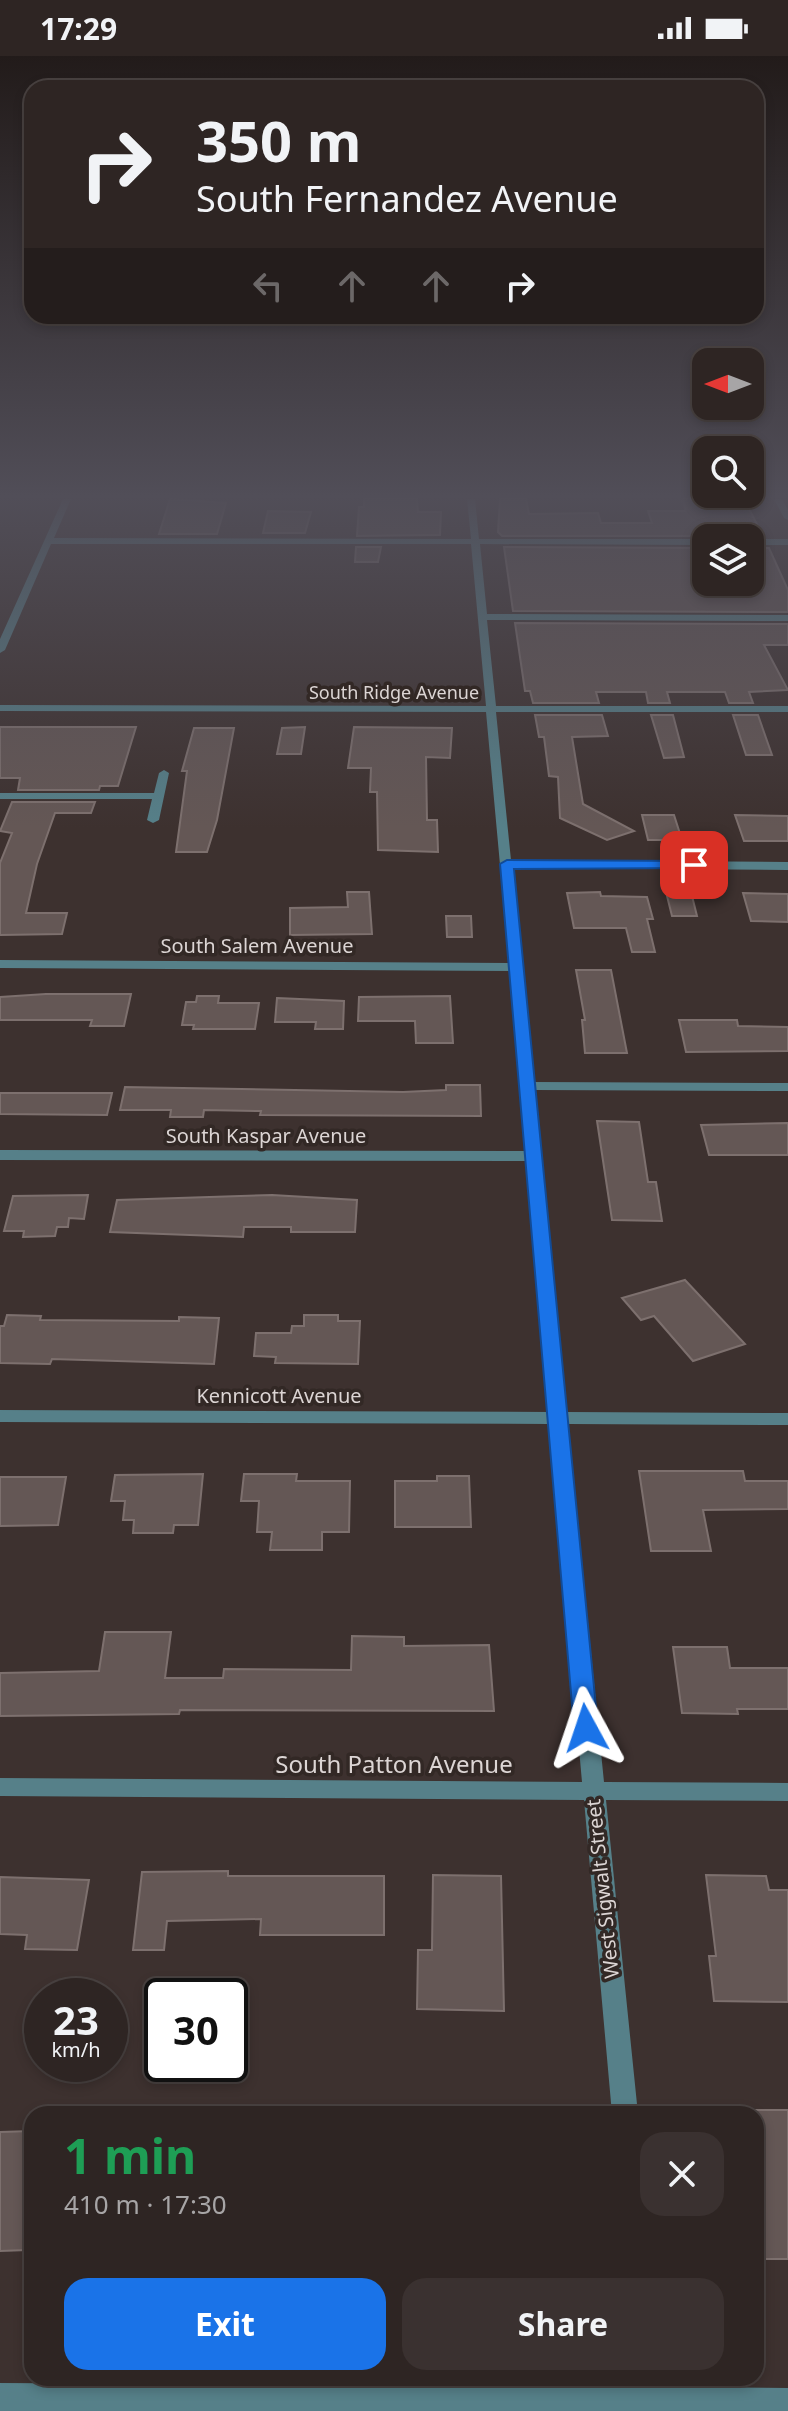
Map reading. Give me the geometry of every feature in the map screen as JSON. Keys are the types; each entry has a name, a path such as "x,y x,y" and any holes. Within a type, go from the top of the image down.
{"street":[{"path":"0,650 19,609"},
{"name":"West Sigwalt Street","path":"481,609 624,2106"},
{"path":"482,617 788,618"},
{"name":"South Ridge Avenue","path":"0,708 788,709"},
{"path":"153,820 164,773"},
{"path":"0,796 159,796"},
{"path":"507,864 788,866"},
{"name":"South Salem Avenue","path":"0,964 514,967"},
{"path":"528,1086 788,1087"},
{"name":"South Kaspar Avenue","path":"0,1155 532,1156"},
{"name":"Kennicott Avenue","path":"0,1416 788,1419"},
{"name":"South Patton Avenue","path":"0,1787 788,1792"},
{"path":"0,2397 655,2397 788,2402"}],"building":[{"path":"513,609 788,609 788,612 513,611"},
{"path":"515,623 788,624 788,645 764,645 788,690 749,692 753,703 729,703 725,692 667,692 670,703 648,703 646,692 596,692 599,703 533,703 530,691 525,691"},
{"path":"535,715 602,715 608,736 572,737 583,804 634,831 607,840 560,818 558,777 549,776 544,737 539,737"},
{"path":"651,715 673,715 684,757 664,758"},
{"path":"733,715 758,715 772,755 746,755"},
{"path":"0,727 136,727 118,786 100,786 99,790 18,790 20,778 0,778"},
{"path":"305,727 301,754 277,754 282,728"},
{"path":"354,727 452,728 450,758 426,757 427,820 437,820 438,852 378,850 377,792 370,792 371,768 348,768"},
{"path":"194,728 234,728 217,820 207,852 176,852 187,771 182,771"},
{"path":"12,802 95,802 91,813 55,813 37,864 26,913 67,913 62,934 0,935 0,863 12,833 0,831"},
{"path":"642,815 674,815 682,840 648,840"},
{"path":"735,815 788,816 788,841 744,841"},
{"path":"347,892 369,892 372,934 290,935 290,908 348,907"},
{"path":"600,892 601,896 647,897 653,919 647,919 655,952 632,952 626,928 574,928 567,893"},
{"path":"666,892 691,892 697,916 672,916"},
{"path":"743,893 788,894 788,922 751,921"},
{"path":"446,916 471,916 472,937 447,937"},
{"path":"576,970 611,970 627,1053 585,1053 582,1020 585,1020"},
{"path":"131,994 124,1026 90,1026 92,1020 0,1020 0,997"},
{"path":"197,996 219,996 218,1003 259,1003 255,1029 193,1029 194,1025 182,1025 186,1002 196,1002"},
{"path":"450,996 453,1043 416,1043 415,1021 358,1021 359,997"},
{"path":"277,998 344,1001 343,1029 315,1029 316,1022 275,1022"},
{"path":"679,1020 737,1020 738,1026 788,1027 788,1051 686,1052"},
{"path":"446,1085 480,1085 481,1116 260,1115 261,1111 204,1110 203,1117 170,1117 171,1110 120,1110 125,1087 403,1092 446,1090"},
{"path":"0,1093 112,1093 107,1115 0,1114"},
{"path":"597,1121 639,1122 648,1182 656,1182 662,1221 612,1220"},
{"path":"788,1123 788,1155 709,1155 701,1125"},
{"path":"88,1195 84,1219 69,1218 68,1227 57,1227 55,1236 23,1237 24,1231 4,1231 13,1196"},
{"path":"272,1195 357,1200 355,1232 291,1232 291,1227 244,1227 243,1237 110,1232 117,1200"},
{"path":"685,1280 745,1344 693,1361 654,1316 641,1320 622,1298"},
{"path":"7,1315 41,1316 40,1320 179,1321 179,1317 219,1318 214,1364 52,1359 50,1364 0,1363 0,1326 4,1326"},
{"path":"304,1315 338,1315 338,1321 360,1321 358,1364 275,1363 276,1357 254,1356 256,1333 291,1333 292,1326 304,1326"},
{"path":"639,1471 743,1471 745,1481 788,1481 788,1509 703,1510 711,1551 651,1551"},
{"path":"203,1474 198,1525 174,1525 173,1533 133,1533 134,1520 123,1520 125,1501 111,1501 115,1475"},
{"path":"244,1474 297,1474 296,1481 350,1481 349,1532 322,1532 322,1550 270,1550 272,1532 257,1532 259,1501 241,1501"},
{"path":"437,1476 469,1476 471,1527 395,1527 395,1481 437,1481"},
{"path":"0,1477 66,1477 58,1525 0,1526"},
{"path":"105,1632 171,1632 165,1678 223,1678 224,1669 351,1670 352,1636 404,1637 404,1646 489,1645 494,1711 180,1710 179,1714 0,1716 0,1673 99,1671"},
{"path":"673,1647 727,1647 730,1668 788,1668 788,1709 737,1709 738,1714 682,1713"},
{"path":"228,1871 228,1876 384,1876 384,1935 260,1935 261,1919 167,1921 164,1950 133,1950 142,1872"},
{"path":"433,1875 501,1876 504,2011 417,2009 418,1950 432,1950"},
{"path":"706,1875 766,1876 769,1890 788,1890 788,2002 714,2001 709,1956 716,1956"},
{"path":"0,1877 89,1880 77,1950 25,1949 27,1935 0,1934"},
{"path":"764,2110 788,2110 788,2259 764,2259"},
{"path":"24,2131 24,2250 0,2251 0,2132"}],"route":[{"path":"586,1728 528,1086 514,967 507,864 694,865"}]}
